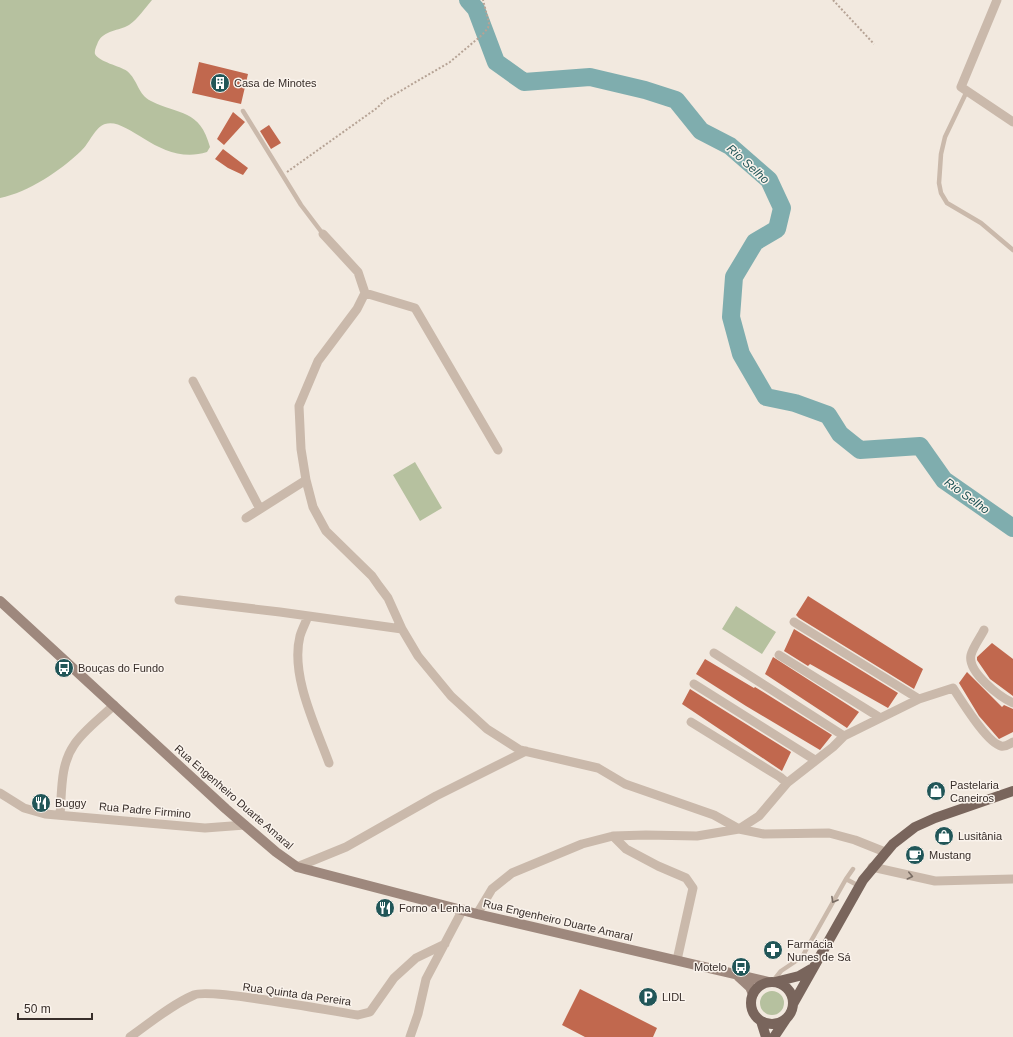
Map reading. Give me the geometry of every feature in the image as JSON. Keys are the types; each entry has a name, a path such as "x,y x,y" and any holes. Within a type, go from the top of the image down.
{"main road":[{"name":"Rua Engenheiro Duarte Amaral","path":"0,601 245,825 276,852 297,867 477,914 772,982"},
{"path":"774,1037 791,1012 793,1004 811,969 872,866 915,827 935,818 1013,791"},
{"path":"786,1019 778,1023 769,1024 761,1021 753,1013 751,1007 753,994 757,988 772,982 799,976 811,969"},
{"path":"735,974 744,980 753,994"},
{"path":"772,982 782,984 788,990 792,996 793,1004"},
{"path":"761,1021 766,1037"}],"street":[{"path":"997,0 961,87 1013,122"},
{"path":"323,234 358,272 365,293 357,309 318,361 299,406 301,449 306,480 313,507 326,531 372,576 388,598 402,629 418,656 451,696 486,730 520,750 598,768 624,784 714,815 739,829 764,834 829,833 855,840 886,852"},
{"path":"365,293 414,308 498,450"},
{"path":"193,381 260,509"},
{"path":"246,518 306,480"},
{"path":"180,600 402,629"},
{"path":"308,616 300,636 298,662 302,686 329,763"},
{"path":"794,622 919,699"},
{"path":"984,630 971,655 971,662 976,674 987,684 1013,702"},
{"path":"714,653 844,736"},
{"path":"779,655 879,717"},
{"path":"694,684 815,760"},
{"path":"477,914 492,889 512,873 582,844 613,836 697,836 739,829 758,816 787,783 844,736 879,717 919,699 954,688 970,715 993,741 1000,746 1007,746 1013,742"},
{"path":"60,815 64,772 69,754 74,745 114,705"},
{"path":"691,722 780,777 787,783"},
{"path":"297,867 346,846 436,796 526,751"},
{"name":"Rua Padre Firmino","path":"0,793 24,808 45,814 205,828 245,825"},
{"path":"613,836 626,849 658,866 686,878 693,888 677,960"},
{"path":"872,866 935,881 1013,879"},
{"path":"410,1037 418,1014 426,979 463,910"},
{"name":"Rua Quinta da Pereira","path":"130,1037 170,1009 195,994 222,995 358,1014 370,1012 394,978 416,958 445,944"}],"lane":[{"path":"967,91 945,137 940,168 939,183 941,193 947,203 981,223 1013,250"},
{"path":"243,111 301,205 323,234"},
{"path":"772,982 781,971 802,957 852,869"},
{"path":"846,879 859,886"}],"path":[{"path":"283,175 378,108 385,100 450,62 482,35 488,28 489,23 483,0"},
{"path":"833,0 874,44"}],"green space":[{"path":"0,0 152,0 132,23 104,35 98,42 95,54 105,62 127,71 134,79 143,95 151,101 194,119 206,135 210,147 207,152 190,155 175,153 147,141 124,127 114,124 105,124 98,128 84,148 64,166 33,186 0,198"},
{"path":"415,462 442,508 420,521 393,475"},
{"path":"736,606 776,632 762,654 722,629"},
{"path":"772,991 777,992 783,998 783,1008 777,1014 772,1015 767,1014 761,1008 760,1003 761,998 767,992"}],"building":[{"name":"Casa de Minotes","path":"199,62 248,74 241,104 192,93"},
{"path":"233,112 245,122 224,145 217,139"},
{"path":"269,125 281,143 271,149 260,131"},
{"path":"223,149 248,168 243,175 228,168 215,159"},
{"path":"808,596 923,669 914,689 799,618 796,615"},
{"path":"794,629 898,693 888,708 810,664 808,666 784,651"},
{"path":"992,643 1013,659 1013,696 990,679 977,660 977,657"},
{"path":"773,657 859,712 847,728 765,674"},
{"path":"705,659 754,688 755,687 832,735 820,750 746,706 696,674"},
{"path":"967,672 1002,707 1004,705 1013,709 1013,732 999,739 979,716 959,683"},
{"path":"690,689 791,752 782,771 682,704"},
{"path":"580,989 657,1028 653,1037 585,1037 562,1025"}],"waterway":[{"name":"Rio Selho","path":"468,0 476,9 496,62 524,82 590,77 645,90 676,100 701,131 730,146 769,180 782,208 777,229 755,242 734,277 731,317 741,354 766,397 795,403 828,415 840,434 860,450 920,446 944,480 1013,528"}],"place":[{"name":"Casa de Minotes","path":"220,83"},
{"name":"Bouças do Fundo","path":"64,668"},
{"name":"Pastelaria Caneiros","path":"936,791"},
{"name":"Buggy","path":"41,803"},
{"name":"Lusitânia","path":"944,836"},
{"name":"Mustang","path":"915,855"},
{"name":"Forno a Lenha","path":"385,908"},
{"name":"Farmácia Nunes de Sá","path":"773,950"},
{"name":"Motelo","path":"741,967"},
{"name":"LIDL","path":"648,997"}]}
